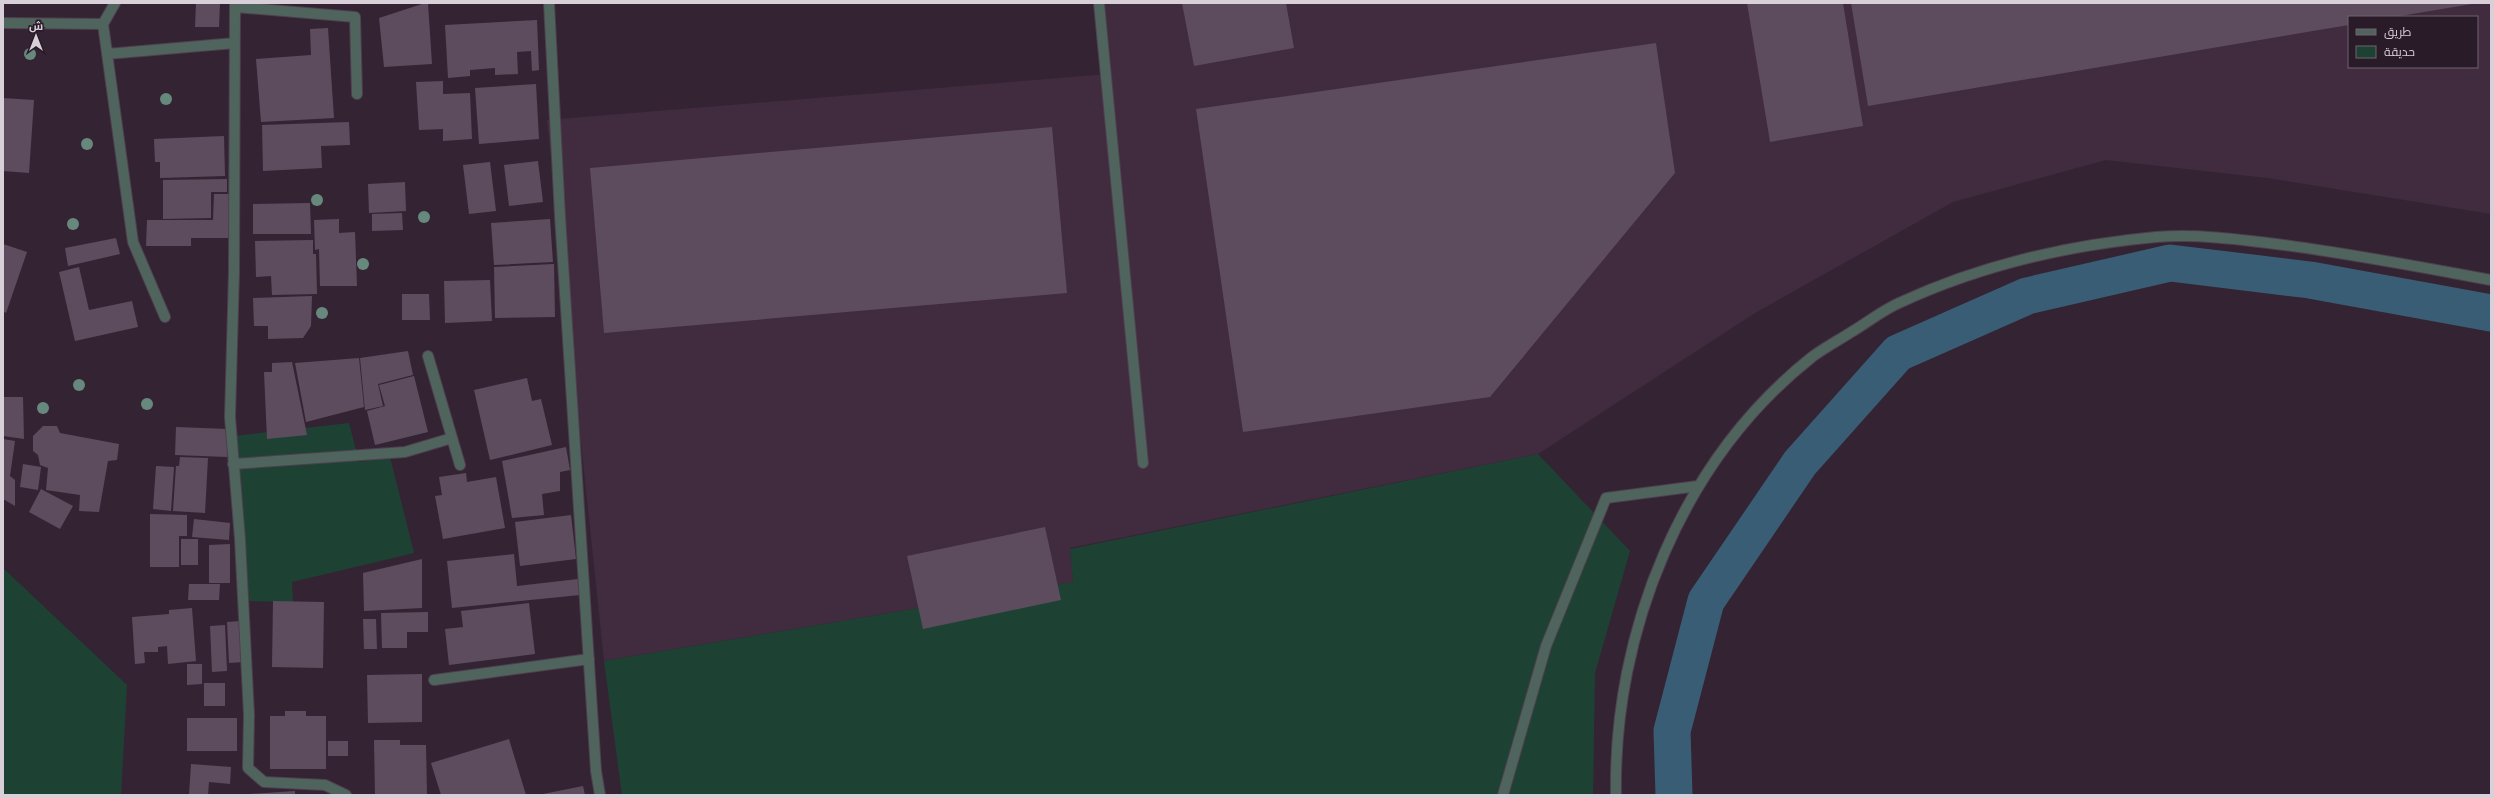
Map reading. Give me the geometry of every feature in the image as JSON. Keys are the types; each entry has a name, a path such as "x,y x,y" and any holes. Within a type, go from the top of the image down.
{"street":[{"path":"115,3 103,24 133,242 165,317"},
{"path":"549,3 560,216 589,659 600,795"},
{"path":"1099,3 1143,463"},
{"path":"346,795 325,785 264,782 248,768 249,715 241,547 230,417 234,272 235,5 355,17 357,94"},
{"path":"3,23 103,24"},
{"path":"107,54 235,43"},
{"path":"1616,795 1618,723 1631,652 1648,594 1675,528 1698,486 1757,408 1812,357 1896,304 1985,269 2087,246 2158,237 2221,237 2317,249 2491,280"},
{"path":"428,356 460,465"},
{"path":"233,464 405,452 452,438"},
{"path":"1503,795 1546,646 1606,498 1698,486"},
{"path":"434,680 589,659"}],"shaded area":[{"path":"1104,3 2491,3 2491,214 2268,178 2106,160 1953,202 1755,313 1538,454 1070,548 1073,582 604,661 547,120 1109,74"}],"green space":[{"path":"349,423 359,462 390,457 414,553 292,582 293,602 242,601 234,436"},
{"path":"1538,454 1630,551 1595,673 1593,795 622,795 604,661 1073,582 1070,549"},
{"path":"3,568 127,685 121,795 3,795"}],"building":[{"path":"196,3 220,3 219,27 195,27"},
{"path":"428,3 432,64 384,67 379,18"},
{"path":"1182,3 1286,3 1294,48 1194,66"},
{"path":"1747,3 1843,3 1863,126 1770,142"},
{"path":"1851,3 2472,3 2400,16 2348,16 2348,25 1868,106"},
{"path":"537,20 539,70 532,71 531,51 517,52 518,74 495,75 495,68 470,70 470,76 448,78 445,25"},
{"path":"328,28 334,118 261,122 256,59 311,55 310,29"},
{"path":"1656,43 1675,173 1490,397 1243,432 1196,109"},
{"path":"443,81 443,94 470,93 472,139 443,141 443,129 419,130 416,82"},
{"path":"536,84 539,139 479,144 475,88"},
{"path":"3,98 34,100 29,173 3,171"},
{"path":"349,122 350,145 321,146 322,168 263,171 262,125"},
{"path":"1052,127 1067,293 604,333 590,168"},
{"path":"224,136 225,176 160,178 160,162 155,162 154,139"},
{"path":"538,161 543,202 509,206 504,165"},
{"path":"490,162 496,211 469,214 463,165"},
{"path":"227,179 227,192 211,192 211,218 163,219 163,180"},
{"path":"405,182 406,211 369,213 368,184"},
{"path":"214,194 232,194 231,238 191,238 191,246 146,246 147,220 213,220"},
{"path":"310,203 311,234 253,234 253,204"},
{"path":"402,213 403,230 372,231 372,214"},
{"path":"339,219 339,233 355,232 357,286 320,286 319,249 315,250 314,220"},
{"path":"550,219 553,262 494,265 491,223"},
{"path":"116,238 120,254 68,266 65,248"},
{"path":"313,240 313,254 316,254 317,294 272,295 271,276 256,277 255,241"},
{"path":"3,244 27,252 6,313 3,311"},
{"path":"554,264 555,317 495,318 494,267"},
{"path":"79,267 89,310 132,301 138,327 75,341 59,272"},
{"path":"490,280 492,321 445,323 444,281"},
{"path":"402,294 429,294 430,320 402,320"},
{"path":"312,296 311,326 303,338 268,339 268,326 254,326 253,298"},
{"path":"408,351 413,375 378,384 383,406 365,410 360,358"},
{"path":"359,358 364,407 306,422 295,363"},
{"path":"292,362 307,435 267,439 264,372 272,372 272,363"},
{"path":"414,376 428,432 375,445 367,411 385,406 379,385"},
{"path":"527,378 532,401 541,399 552,445 490,460 474,390"},
{"path":"3,397 23,397 24,439 3,436"},
{"path":"43,426 57,426 60,433 119,444 117,460 108,461 99,512 79,511 80,495 46,490 48,468 40,465 38,455 33,451 33,436"},
{"path":"176,427 228,429 227,457 175,455"},
{"path":"3,439 15,441 10,476 15,480 15,506 3,499"},
{"path":"566,447 570,470 560,472 560,491 542,494 544,515 512,518 502,461"},
{"path":"180,457 208,458 205,513 173,511 176,466 179,466"},
{"path":"23,464 41,467 38,490 20,487"},
{"path":"156,466 174,467 171,511 153,509"},
{"path":"466,473 467,482 496,477 505,528 443,539 435,496 442,495 439,477"},
{"path":"41,489 73,506 60,529 29,512"},
{"path":"150,514 187,515 187,536 179,536 179,567 150,567"},
{"path":"571,515 576,559 520,566 515,522"},
{"path":"194,519 230,523 229,540 192,537"},
{"path":"1045,527 1061,600 923,629 907,556"},
{"path":"181,539 198,539 198,565 181,565"},
{"path":"230,544 230,583 209,583 209,545"},
{"path":"514,554 517,586 578,579 580,595 452,608 447,561"},
{"path":"422,559 422,608 364,611 363,573"},
{"path":"189,584 220,584 219,600 188,600"},
{"path":"273,601 324,602 323,668 272,667"},
{"path":"529,603 535,654 449,665 445,629 463,627 461,611"},
{"path":"192,608 196,661 168,664 167,646 158,647 158,652 144,652 145,663 135,664 132,617 169,614 169,610"},
{"path":"428,612 428,632 407,632 407,648 382,648 381,613"},
{"path":"363,619 376,619 377,649 364,649"},
{"path":"241,621 243,662 229,663 227,622"},
{"path":"225,625 227,671 212,672 210,626"},
{"path":"187,664 202,664 202,684 187,685"},
{"path":"422,674 422,722 368,723 367,675"},
{"path":"204,683 225,683 225,706 204,706"},
{"path":"285,711 306,711 306,716 326,716 326,769 270,769 270,716 285,716"},
{"path":"187,718 237,718 237,751 187,751"},
{"path":"509,739 526,795 441,795 431,763"},
{"path":"374,740 400,740 400,745 426,745 427,795 375,795"},
{"path":"328,741 348,741 348,756 328,756"},
{"path":"191,764 231,767 230,784 209,782 208,795 189,795"},
{"path":"583,786 585,795 543,795 543,794"},
{"path":"295,791 295,795 249,795 249,794"}],"waterway":[{"path":"1674,795 1672,731 1706,601 1800,463 1898,353 2027,296 2170,263 2310,280 2491,313"}]}
